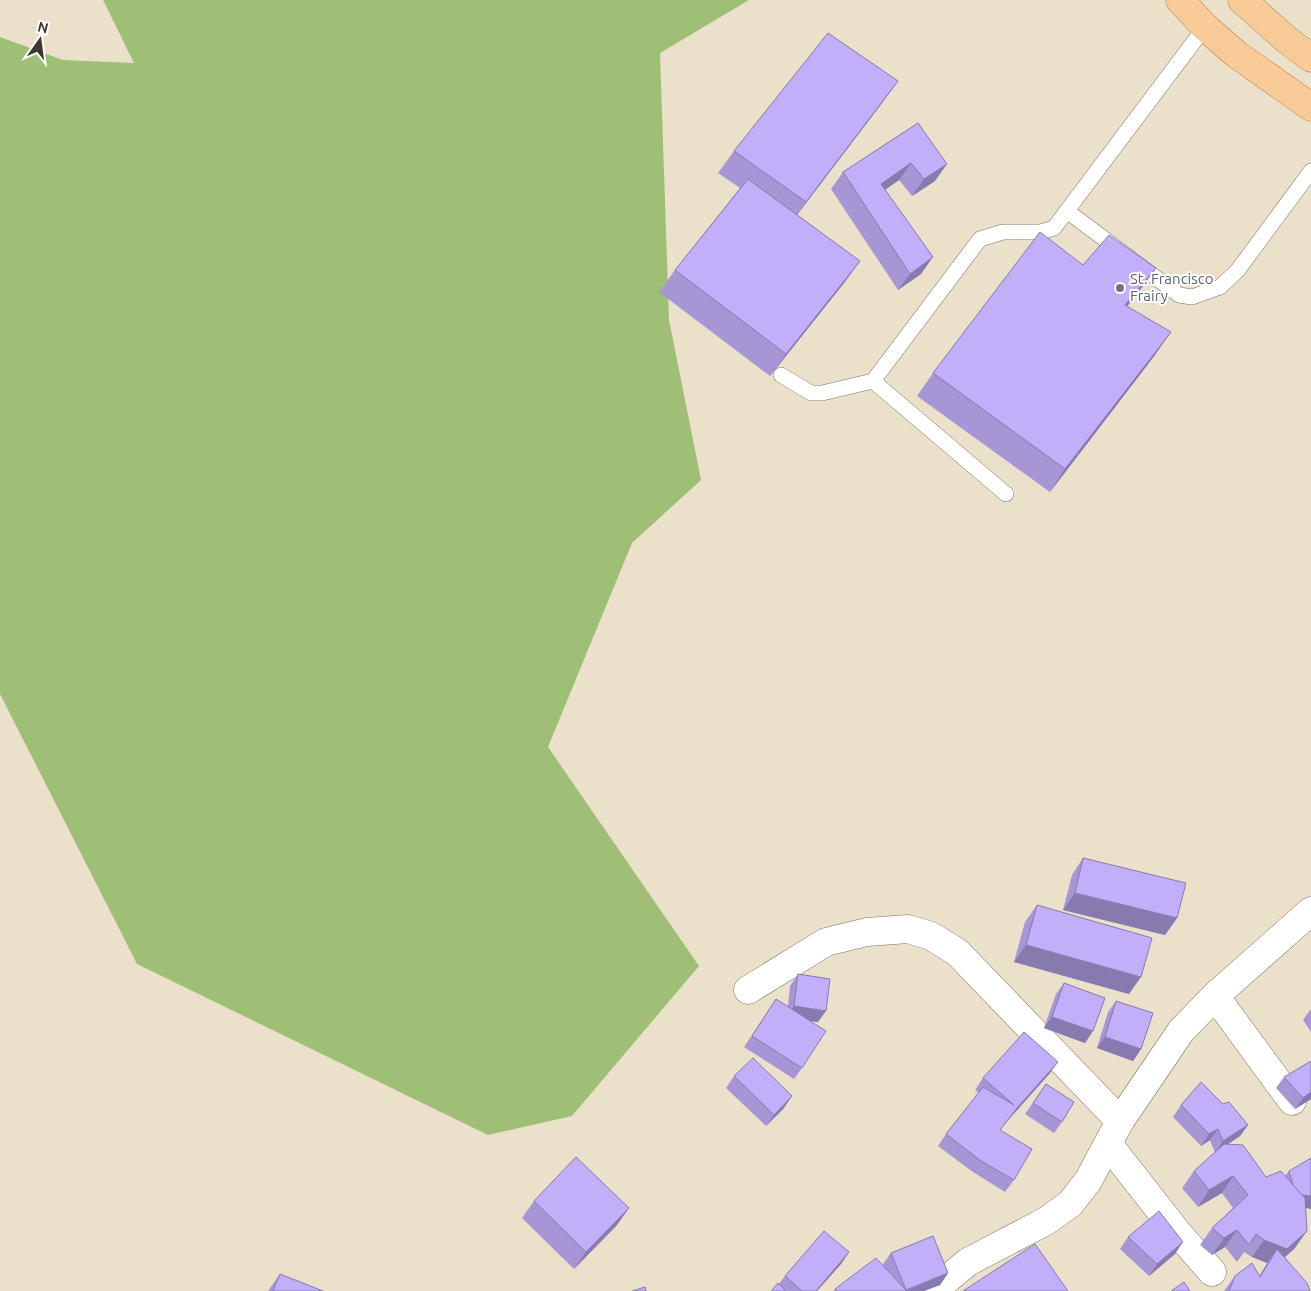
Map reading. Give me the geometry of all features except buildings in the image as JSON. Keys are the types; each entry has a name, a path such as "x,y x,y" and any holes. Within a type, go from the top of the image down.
{"main road":[{"path":"1180,0 1236,54 1311,107"},
{"path":"1242,0 1287,40 1311,58"}],"street":[{"path":"927,1291 940,1284 968,1262 1046,1221 1070,1204 1088,1181 1114,1132 1181,1030 1215,996 1309,916"},
{"path":"748,990 826,942 866,932 908,929 931,936 957,952 1114,1132 1177,1232 1212,1272"},
{"path":"1215,996 1292,1101"}],"lane":[{"path":"781,375 816,393 873,381 980,239 1003,232 1041,232 1054,228 1206,27"},
{"path":"1067,212 1179,295 1192,297 1220,287 1238,270 1311,171"},
{"path":"873,381 1006,494"}],"green space":[{"path":"103,0 749,0 660,53 669,320 701,480 632,543 548,747 699,966 572,1116 488,1135 137,964 0,694 0,37 63,60 134,63"}],"place":[{"name":"St. Francisco Frairy","path":"1120,288"}]}
